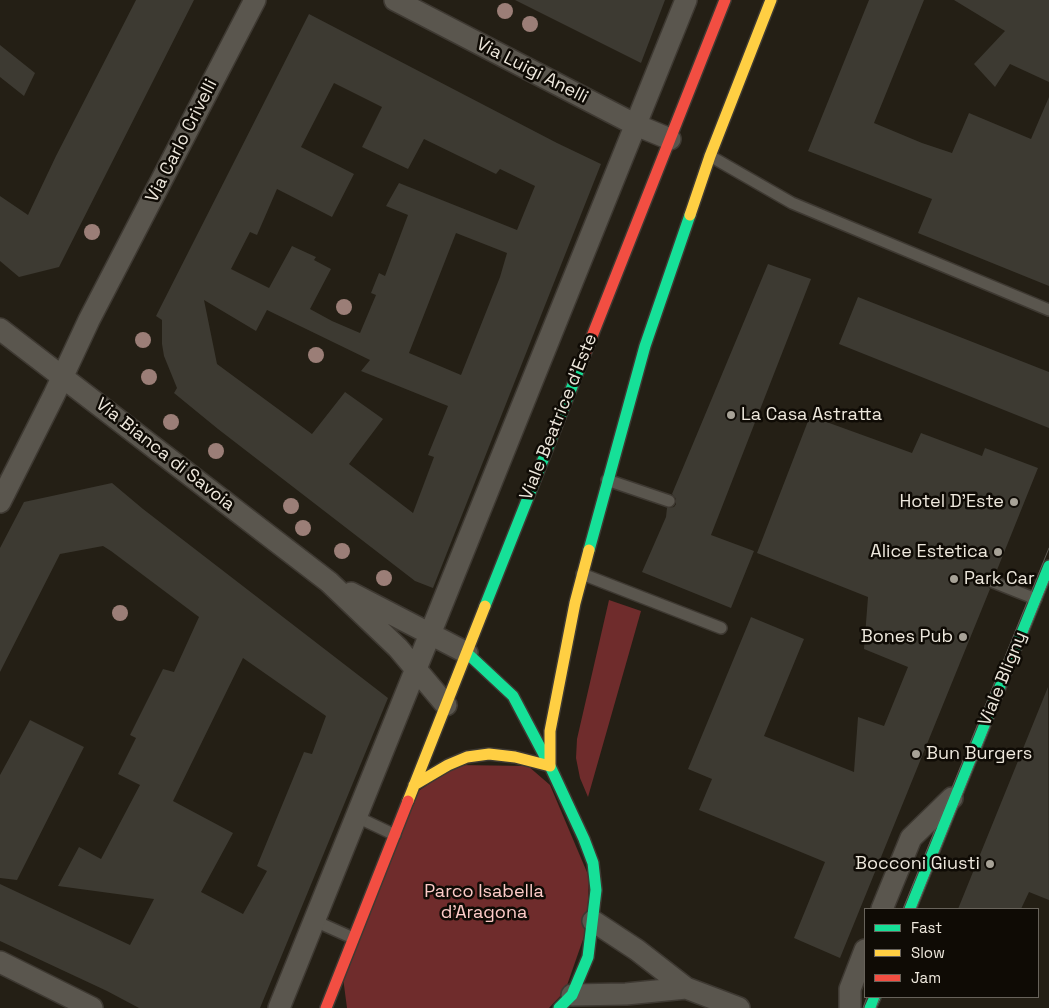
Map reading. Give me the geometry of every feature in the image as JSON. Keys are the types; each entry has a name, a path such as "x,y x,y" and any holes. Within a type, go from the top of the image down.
{"main road":[{"name":"Viale Beatrice d'Este","path":"326,1008 725,0"},
{"path":"550,766 550,731 575,603 606,480 645,346 710,156 771,0"},
{"name":"Viale Bligny","path":"910,908 1049,566"},
{"path":"467,653 513,696 550,766 593,863 596,890 588,957 566,1002"},
{"path":"414,785 448,765 467,757 489,754 550,766"},
{"path":"339,975 339,1004"}],"street":[{"name":"Via Carlo Crivelli","path":"3,496 89,320 255,0"},
{"name":"Via Luigi Anelli","path":"395,0 636,125 670,138"},
{"path":"280,1008 686,0"},
{"name":"Via Bianca di Savoia","path":"0,329 329,582 398,648 446,705"},
{"name":"Via Bianca di Savoia","path":"329,582 467,653"},
{"name":"Viale Bligny","path":"882,908 911,838 958,792"},
{"path":"593,921 637,950 686,988 739,1008"},
{"path":"850,1008 850,988 864,953"},
{"path":"0,962 92,1008"},
{"path":"566,1002 686,988"}],"lane":[{"path":"710,156 792,203 1049,310"},
{"path":"606,480 669,501"},
{"path":"582,574 721,628"},
{"path":"992,582 1036,599"},
{"path":"356,817 395,835"},
{"path":"315,921 353,938"}],"green space":[{"path":"609,600 641,611 588,797 580,778 576,758 577,739"},
{"name":"Parco Isabella d'Aragona","path":"457,765 528,766 550,785 589,877 587,928 565,991 549,1008 347,1008 342,970 417,792"}],"building":[{"path":"136,0 194,0 59,267 19,277 0,261 0,196 28,215"},
{"path":"515,0 665,0 641,63"},
{"path":"869,0 924,0 874,123 952,153 969,113 1031,139 1049,97 1049,286 918,233 932,199 808,151"},
{"path":"954,0 1049,0 1049,82 1010,64 995,87 974,64 1005,31"},
{"path":"309,14 601,164 433,588 415,581 174,393 177,388 164,356 162,344 162,320 156,316","holes":["334,83 382,107 362,147 408,169 424,139 496,174 500,169 535,186 517,230 399,183 386,206 408,215 385,276 379,273 371,293 376,295 360,333 310,309 331,269 314,260 316,257 292,246 269,288 231,269 250,232 257,235 277,189 332,217 354,174 301,147","456,233 507,253 500,277 461,375 409,353","204,300 256,331 267,310 370,360 361,371 448,406 428,455 434,457 413,513 349,464 383,419 345,392 312,434 217,364"]},
{"path":"0,45 35,73 24,96 0,77"},
{"path":"768,264 811,279 711,535 754,551 731,608 642,572 666,517 667,508 674,507 676,504 676,499 672,494"},
{"path":"858,297 1049,372 1049,428 839,344"},
{"path":"810,416 912,453 921,433 982,456 985,448 1038,468 995,575 991,575 986,579 986,584 990,589 840,958 794,938 825,862 699,810 712,779 688,769 751,617 804,639 764,736 854,772 858,717 884,726 908,667 864,649 868,597 757,553"},
{"path":"112,483 388,698 260,1008 139,1008 0,941 0,884 130,945 154,899 58,886 79,847 101,859 140,785 118,774 136,738 130,735 163,669 174,672 199,617 103,546 60,554 0,672 0,548 24,502","holes":["243,658 326,716 312,754 304,752 257,866 267,871 243,914 201,892 233,833 173,801"]},
{"path":"1048,687 1049,900 1029,892 1021,908 958,908"},
{"path":"30,720 84,747 17,880 0,878 0,775"}],"tram line":[{"path":"903,908 1049,548"},
{"path":"916,908 1049,581"},
{"path":"863,1008 867,998"},
{"path":"876,1008 880,998"}],"traffic: fast":[{"path":"589,550 645,346 690,215"},
{"path":"485,606 585,354"},
{"path":"910,908 1049,566"},
{"path":"467,653 513,696 550,766 593,863 596,890 588,957 572,995 559,1008"},
{"path":"870,1008 875,998"}],"traffic: slow":[{"path":"690,215 710,156 771,0"},
{"path":"550,766 550,731 575,603 589,550"},
{"path":"408,801 485,606"},
{"path":"414,785 448,765 467,757 489,754 515,757 550,766"}],"traffic: jam":[{"path":"585,354 725,0"},
{"path":"326,1008 408,801"}],"place":[{"name":"La Casa Astratta","path":"731,415"},
{"name":"Hotel D'Este","path":"1014,502"},
{"name":"Alice Estetica","path":"998,552"},
{"name":"Park Car","path":"954,579"},
{"name":"Bones Pub","path":"963,637"},
{"name":"Bun Burgers","path":"916,754"},
{"name":"Bocconi Giusti","path":"990,864"}]}
